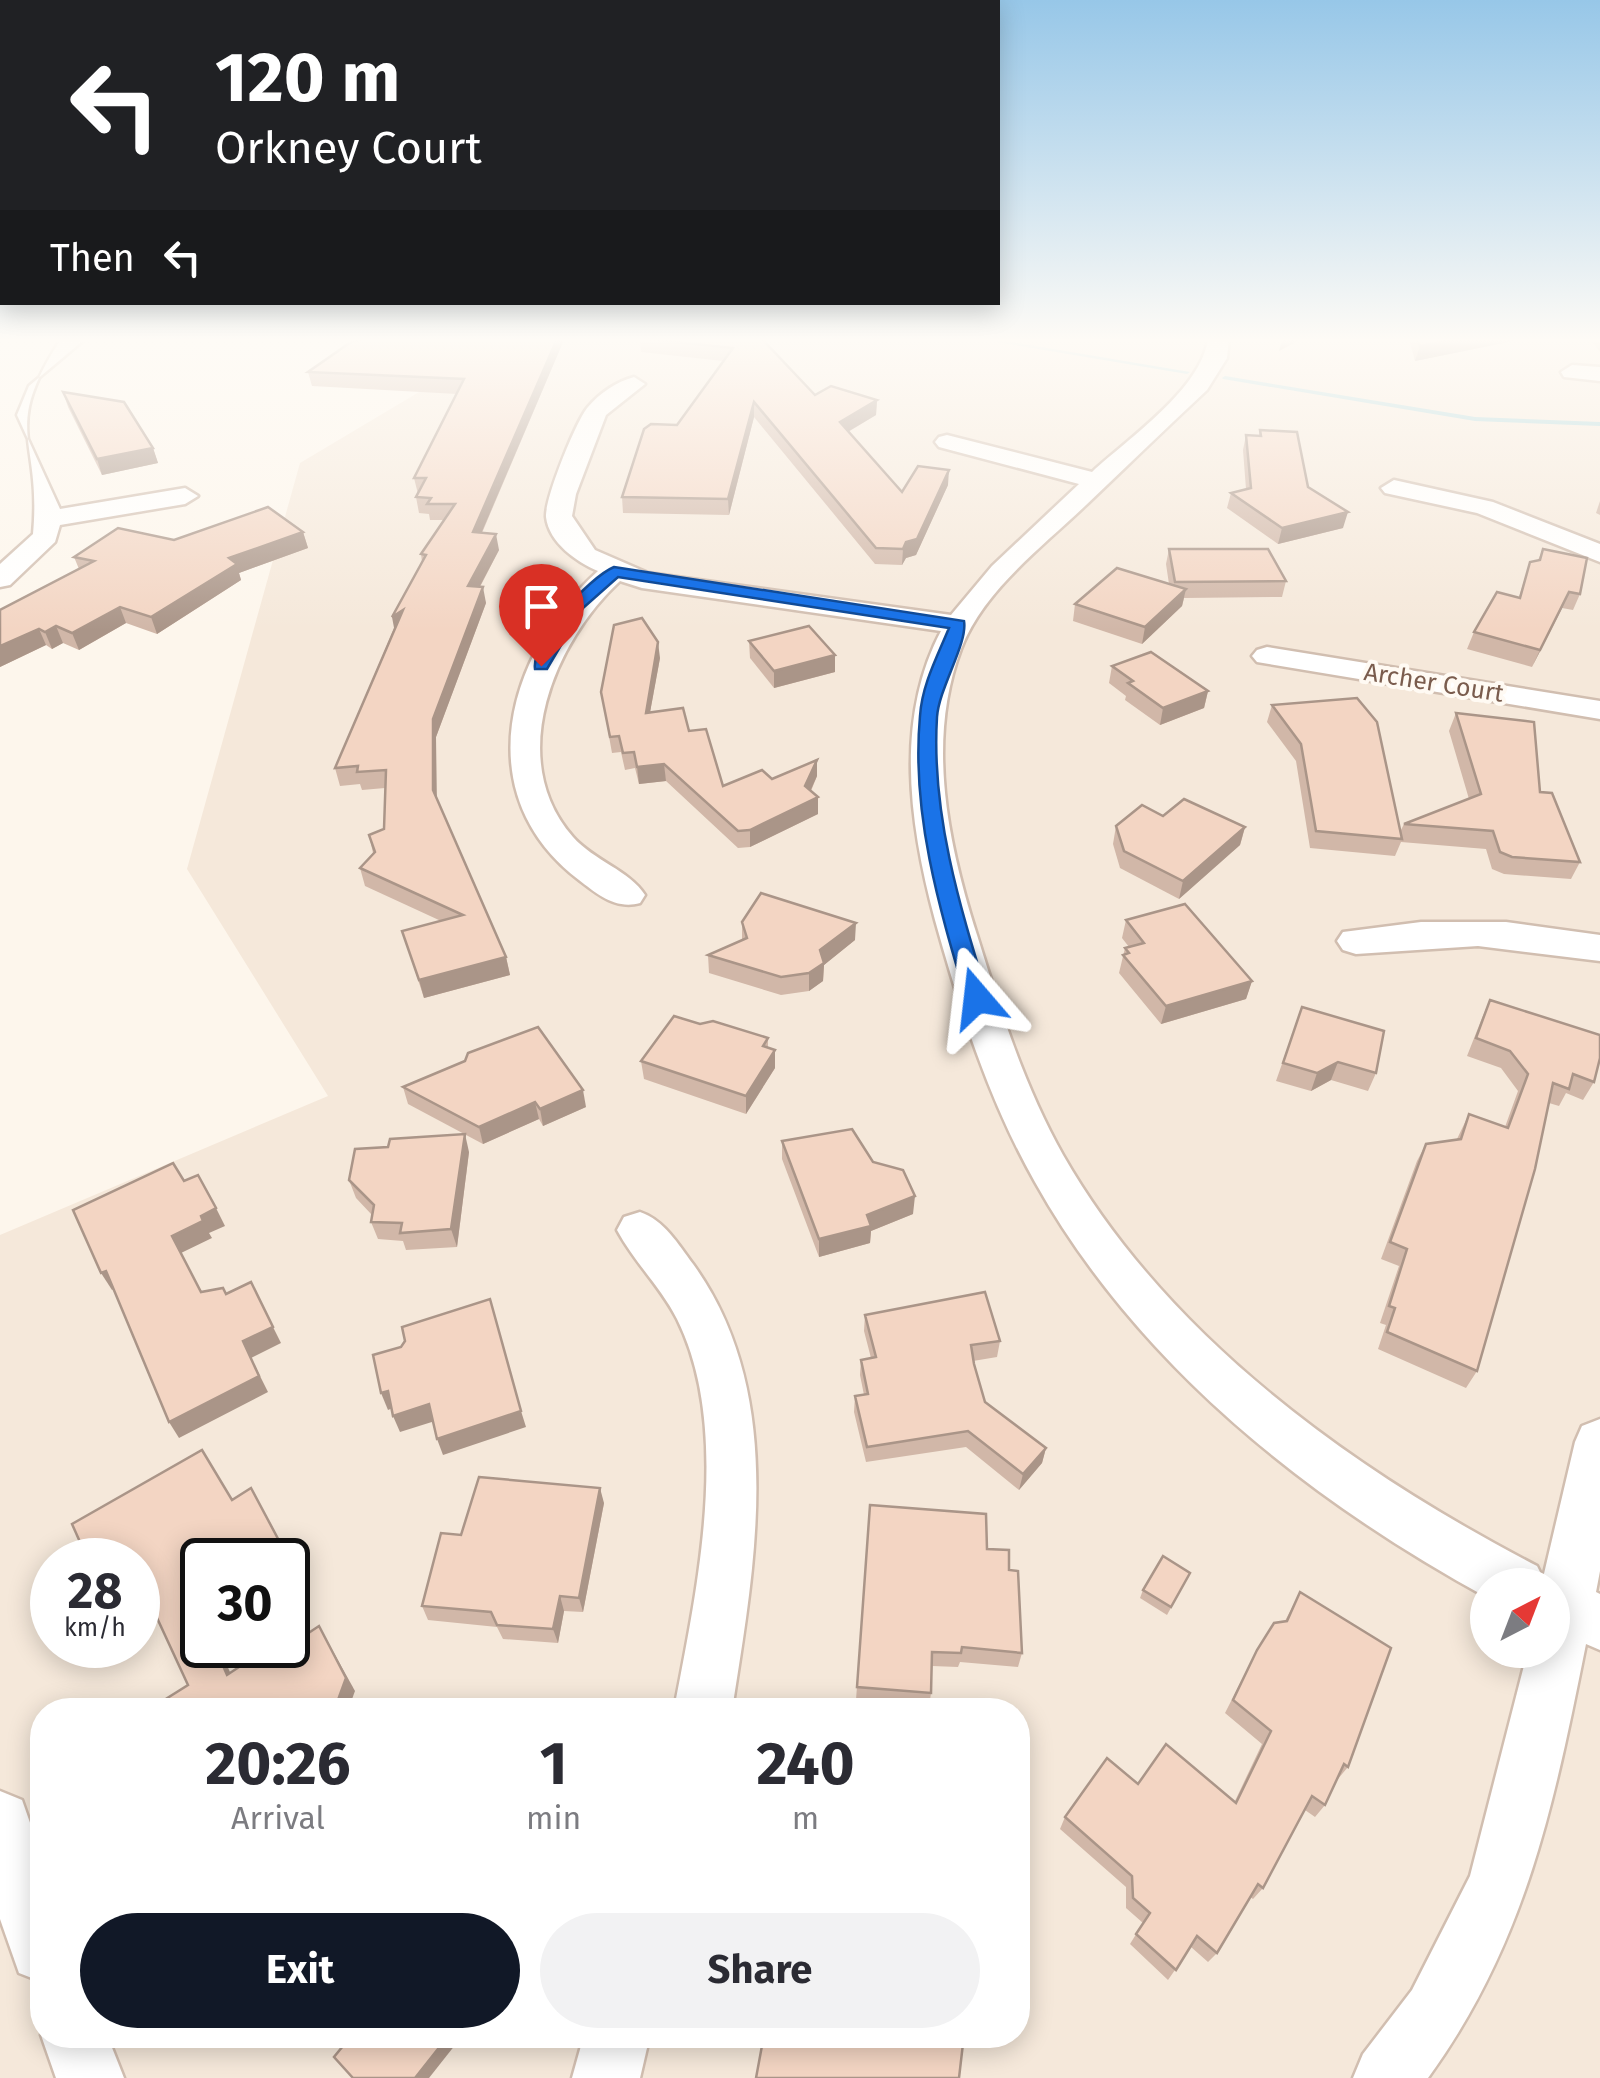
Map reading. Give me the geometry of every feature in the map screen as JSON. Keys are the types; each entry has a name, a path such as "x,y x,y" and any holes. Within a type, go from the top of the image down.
{"street":[{"path":"0,579 46,536 48,510 14,436"},
{"path":"587,436 559,516 574,547 614,572 958,625"},
{"path":"1143,436 1010,563 958,625 947,646 928,715 940,878 1008,1081 1066,1197 1162,1319 1234,1390 1374,1499 1495,1568"},
{"path":"947,442 1094,480"},
{"path":"1394,488 1484,506 1600,554"},
{"path":"47,519 185,496"},
{"path":"614,572 577,605 550,644 536,688 527,747 540,812 553,836 574,860 627,895"},
{"name":"Archer Court","path":"1267,656 1600,710"},
{"path":"1356,941 1460,930 1513,932 1600,948"},
{"path":"640,1230 701,1319 721,1374 732,1504 726,1574 705,1698"},
{"path":"1567,1568 1600,1442"},
{"path":"1388,2078 1435,2013 1500,1886 1534,1755 1548,1668"},
{"path":"0,1822 30,1913"},
{"path":"79,2048 90,2078"},
{"path":"606,2078 614,2048"}],"shaded area":[{"path":"345,436 1600,436 1600,2078 0,2078 0,1235 328,1096 187,869 300,463"}],"building":[{"path":"85,436 145,436 153,448 97,459"},
{"path":"435,436 515,436 473,532 496,534 468,586 483,587 433,719 433,790 506,957 419,980 402,931 463,915 360,868 375,852 369,835 384,829 386,770 357,772 358,766 335,768 403,610 392,617 426,555 421,554 455,504 427,504 431,498 416,497 426,478 414,478"},
{"path":"642,436 745,436 728,499 622,497"},
{"path":"782,436 852,436 902,492 918,466 949,470 917,539 906,542 903,549 876,548"},
{"path":"1246,436 1298,436 1308,487 1348,512 1282,528 1231,493 1251,488"},
{"path":"268,507 303,532 229,558 237,564 151,617 120,607 72,633 56,626 45,632 39,629 0,646 0,610 94,561 74,557 118,528 174,540"},
{"path":"1169,549 1268,549 1286,581 1175,582"},
{"path":"1543,549 1587,558 1580,594 1569,592 1540,650 1474,632 1497,592 1520,598 1530,562 1540,560"},
{"path":"1117,568 1186,589 1145,627 1075,604"},
{"path":"642,618 658,642 646,713 683,708 689,731 706,729 723,786 762,770 772,779 817,760 805,786 818,797 750,830 738,831 664,764 637,767 634,752 623,753 619,736 610,737 601,692 614,625"},
{"path":"809,626 835,655 774,671 749,641"},
{"path":"1151,652 1208,691 1163,708 1112,666"},
{"path":"1357,698 1377,722 1402,839 1316,831 1301,744 1272,705"},
{"path":"1456,713 1534,722 1540,792 1552,793 1580,862 1512,857 1500,852 1493,831 1404,824 1481,794"},
{"path":"1184,799 1245,827 1183,881 1124,851 1116,826 1142,805 1163,816"},
{"path":"761,893 856,923 820,950 824,963 809,973 781,977 708,955 747,938 742,922"},
{"path":"1185,904 1252,981 1166,1006 1123,955 1129,953 1125,948 1144,943 1126,920"},
{"path":"1490,1000 1600,1035 1600,1058 1594,1082 1573,1074 1569,1089 1553,1083 1535,1169 1477,1371 1387,1332 1395,1308 1389,1306 1407,1249 1390,1242 1426,1144 1461,1139 1469,1114 1508,1128 1528,1074 1510,1051 1476,1038"},
{"path":"1302,1007 1384,1031 1376,1073 1338,1062 1317,1073 1283,1063"},
{"path":"674,1016 700,1024 713,1021 768,1038 763,1046 775,1050 746,1096 641,1061"},
{"path":"538,1027 583,1090 540,1109 535,1102 479,1127 403,1087 465,1061 468,1053"},
{"path":"852,1129 873,1162 903,1170 915,1196 867,1215 871,1226 819,1239 782,1141"},
{"path":"465,1134 451,1229 400,1233 402,1223 371,1222 374,1205 349,1180 355,1149 388,1147 390,1139"},
{"path":"173,1163 184,1181 198,1175 216,1208 201,1216 203,1221 172,1236 201,1292 223,1288 226,1294 251,1282 273,1327 243,1341 259,1376 169,1422 106,1271 101,1273 73,1210"},
{"path":"985,1292 1000,1341 971,1345 985,1402 1046,1448 1023,1474 968,1431 867,1447 855,1396 868,1394 861,1360 876,1357 865,1315"},
{"path":"490,1299 521,1411 437,1439 429,1404 393,1416 388,1391 381,1393 373,1355 401,1347 405,1341 402,1327"},
{"path":"202,1450 232,1500 251,1488 278,1538 180,1538 180,1668 160,1624 160,1538 78,1538 72,1524"},
{"path":"479,1477 600,1488 579,1598 560,1596 553,1629 497,1625 491,1612 422,1606 441,1533 461,1535"},
{"path":"870,1505 986,1514 987,1549 1009,1550 1009,1570 1018,1571 1022,1653 962,1647 961,1653 932,1652 931,1693 857,1687"},
{"path":"1163,1556 1190,1573 1171,1607 1143,1590"},
{"path":"1300,1592 1391,1648 1348,1767 1344,1764 1325,1805 1312,1796 1263,1888 1258,1884 1217,1953 1197,1936 1176,1970 1136,1934 1150,1913 1133,1898 1132,1876 1065,1817 1107,1758 1138,1784 1166,1744 1236,1803 1271,1731 1233,1700 1257,1650 1274,1623 1287,1621"},
{"path":"319,1626 346,1678 339,1698 167,1698 188,1685 180,1668 224,1668 227,1675 238,1668 310,1668 310,1632"},
{"path":"341,2048 439,2048 415,2078 353,2078 334,2057"},
{"path":"762,2048 962,2048 959,2078 756,2078"}],"route":[{"path":"541,666 550,644 577,605 614,572 642,580 958,625 947,646 928,715 929,766 940,878 977,998"}]}
